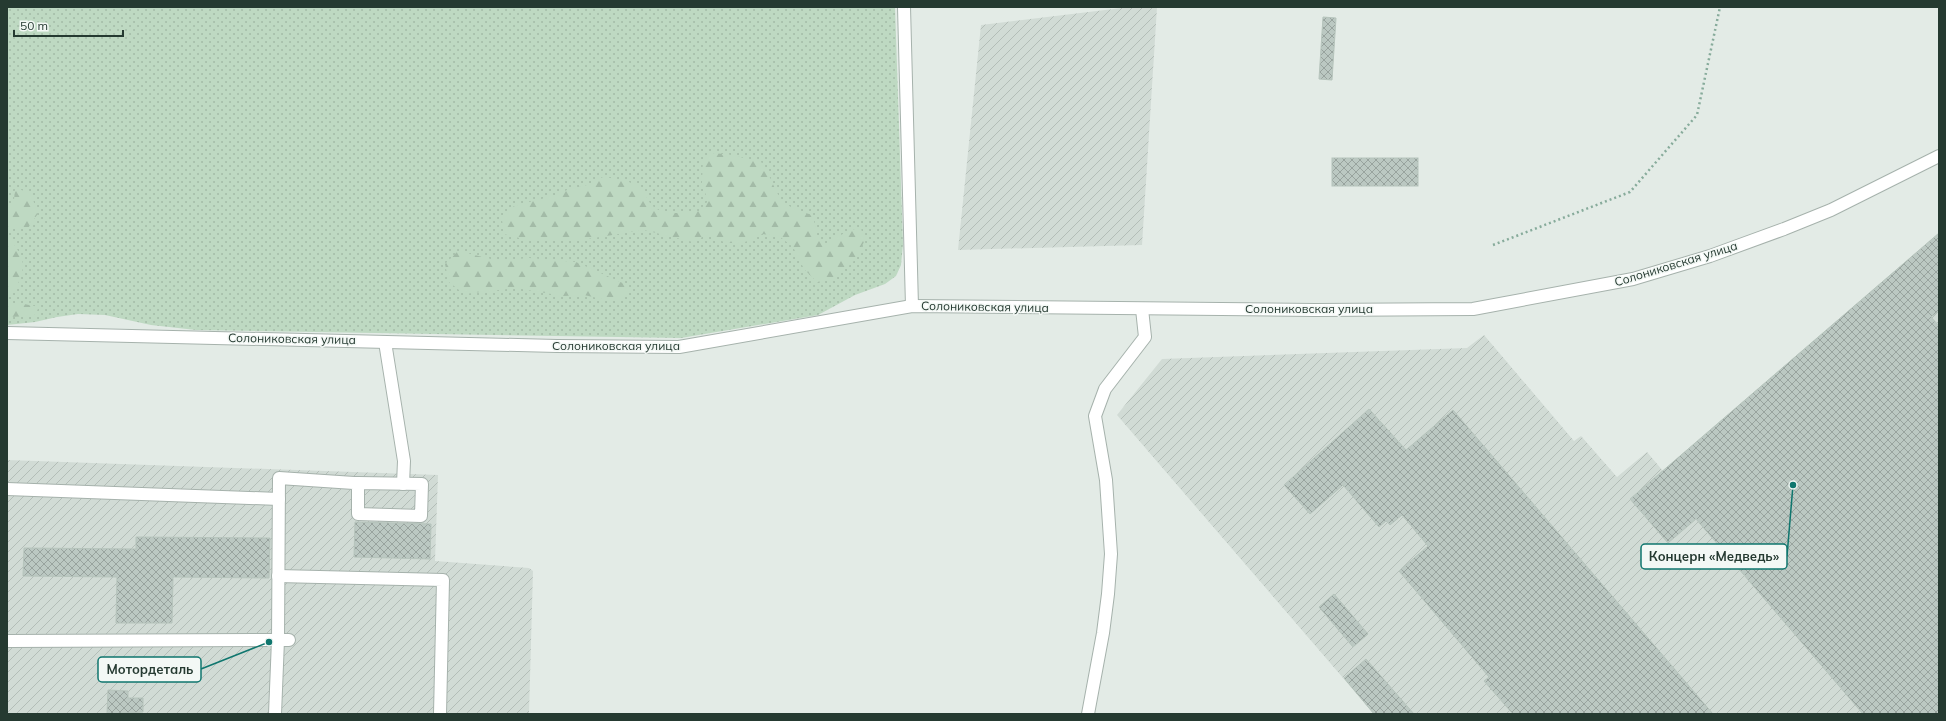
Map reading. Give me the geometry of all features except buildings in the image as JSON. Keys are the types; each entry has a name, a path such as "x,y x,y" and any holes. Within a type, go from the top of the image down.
{"street":[{"path":"904,7 912,306"},
{"name":"Солониковская улица","path":"7,332 385,342 679,347 912,306 1315,310 1473,308 1633,280 1710,256 1790,227 1831,210 1939,156"},
{"path":"1088,714 1103,633 1111,554 1106,480 1095,416 1105,389 1145,337 1142,309"},
{"path":"385,342 404,461 403,484"},
{"path":"275,714 284,640 278,576 279,478 358,483 422,484 421,516 358,514 358,483"},
{"path":"7,489 279,499"},
{"path":"278,576 443,580 440,714"},
{"path":"7,641 284,640"}],"path":[{"path":"1493,245 1630,192 1697,116 1720,7"}],"shaded area":[{"path":"1130,7 1157,7 1142,245 958,250 981,25"},
{"path":"1939,233 1939,714 1374,714 1117,415 1162,359 1467,348 1484,335 1574,441 1581,436 1617,477 1647,452 1663,471"},
{"path":"7,460 438,475 435,561 529,568 533,571 529,714 7,714"}],"green space":[{"path":"7,7 895,7 903,244 901,265 896,276 885,284 855,295 818,315 681,338 196,330 151,325 105,315 78,314 35,322 7,325"},
{"path":"714,153 732,155 763,163 776,190 785,203 791,207 813,215 817,236 823,245 850,230 861,228 864,242 853,262 835,278 818,283 804,269 793,247 779,236 762,234 741,243 728,243 706,235 693,242 644,230 587,239 523,239 504,234 502,220 514,206 557,195 567,190 587,185 603,177 625,180 643,189 650,203 660,210 673,213 699,211 708,201 702,183 703,158"},
{"path":"15,189 26,192 32,197 33,200 37,215 28,228 7,227 7,211 14,200"},
{"path":"7,234 20,255 23,266 22,273 15,290 7,293"},
{"path":"458,251 499,261 529,258 576,262 627,285 629,293 621,299 602,299 584,295 563,296 516,288 464,294 449,282 445,264"},
{"path":"7,303 39,307 34,316 7,317"}],"place":[{"name":"Концерн «Медведь»","path":"1793,485"},
{"name":"Мотордеталь","path":"269,642"}]}
